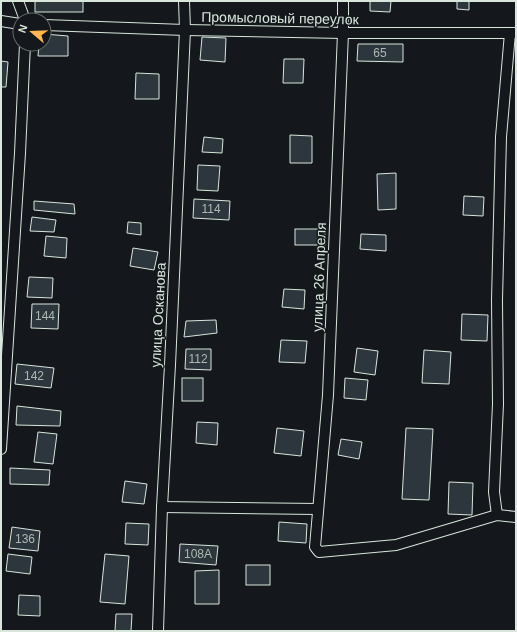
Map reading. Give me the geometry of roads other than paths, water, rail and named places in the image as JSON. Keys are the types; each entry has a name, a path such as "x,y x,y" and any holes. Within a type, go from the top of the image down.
{"street":[{"path":"18,1 22,12"},
{"name":"улица Осканова","path":"158,631 162,507 185,30 184,1"},
{"name":"улица 26 Апреля","path":"343,1 343,33 328,395 315,547 319,552 396,545 497,515"},
{"path":"1,21 12,23"},
{"name":"Промысловый переулок","path":"52,25 343,33 513,33"},
{"path":"513,33 501,137 497,300 498,404 494,492 497,515 516,517"},
{"path":"1,449 20,153 25,52"},
{"path":"162,507 318,509"}]}
